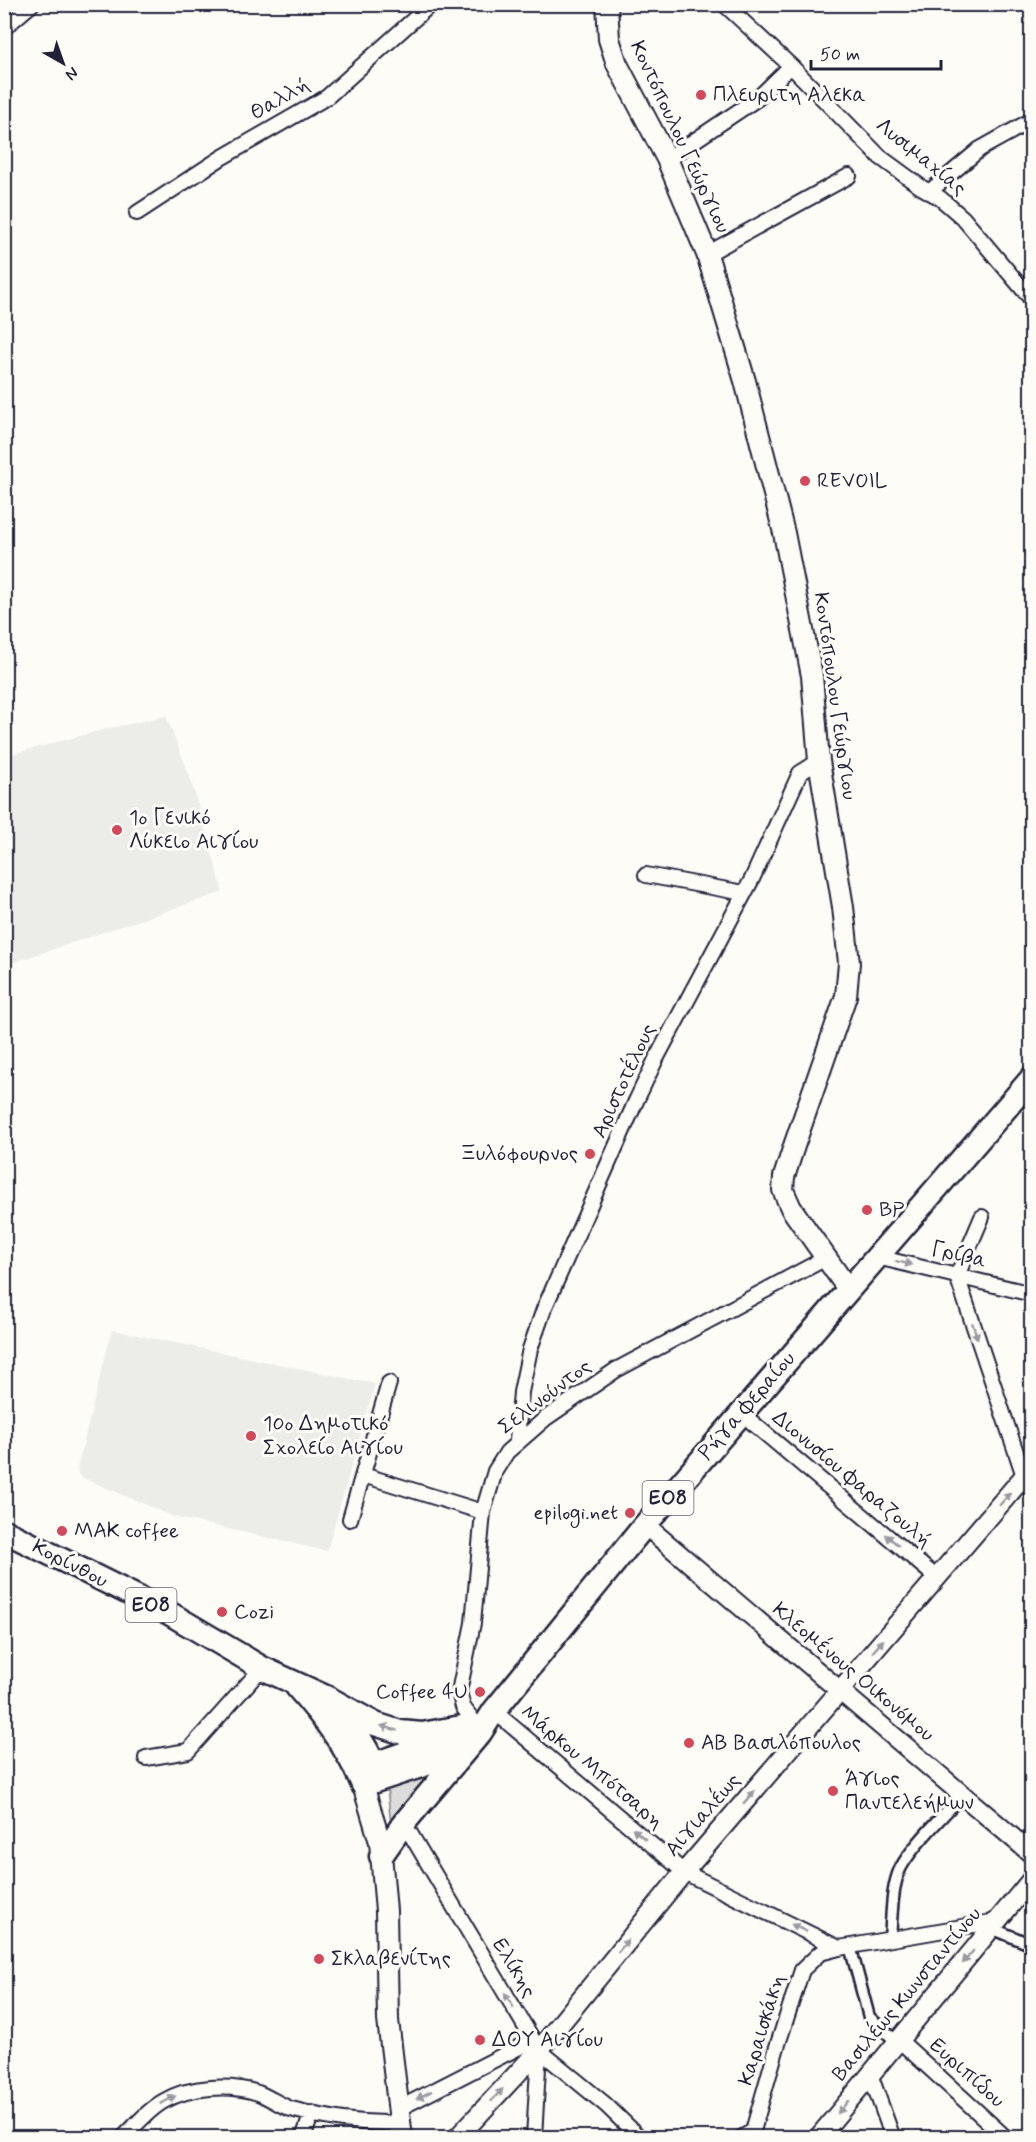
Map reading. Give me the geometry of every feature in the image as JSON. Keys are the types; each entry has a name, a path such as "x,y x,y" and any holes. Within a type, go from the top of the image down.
{"main road":[{"name":"Κοντόπουλου Γεώργιου","path":"608,4 609,39 616,64 667,159 708,254 745,381 784,533 812,676 819,761 843,907 849,976 846,996 794,1146 784,1177 783,1190 791,1208 848,1288"},
{"name":"Ρήγα Φεραίου","path":"381,1849 404,1823 477,1725 645,1525 1032,1078"},
{"name":"Κορίνθου","path":"4,1531 169,1613 262,1668 328,1698"},
{"name":"Κορίνθου","path":"294,1684 368,1775"},
{"name":"ΕΟ8","path":"328,1698 375,1724 400,1732 422,1734 477,1725"},
{"name":"ΕΟ8","path":"328,1698 358,1735 368,1775 439,1760 477,1725"},
{"path":"368,1775 382,1807 381,1849 386,1911 388,2020 400,2123"}],"street":[{"path":"4,28 32,4"},
{"name":"Θαλλή","path":"137,213 221,158 327,97 431,4"},
{"name":"Λυσιμαχίας","path":"724,4 791,66 880,157 940,198 963,218 1032,300"},
{"path":"667,159 758,98 791,66"},
{"path":"929,192 980,149 1032,120"},
{"path":"708,254 849,176"},
{"name":"Αριστοτέλους","path":"517,1441 521,1392 530,1349 544,1309 651,1070 744,893 800,773 819,761"},
{"path":"646,875 744,893"},
{"path":"982,1217 957,1276 1029,1478"},
{"name":"Γρίβα","path":"877,1257 1032,1294"},
{"name":"Σελινούντος","path":"477,1725 463,1707 459,1692 473,1623 483,1512 495,1471 507,1452 517,1441 560,1407 616,1370 825,1258"},
{"path":"350,1519 389,1383"},
{"name":"Διονυσίου Φαραζουλή","path":"741,1413 937,1578"},
{"path":"363,1475 483,1512"},
{"name":"Αιγιαλέως","path":"457,2138 839,1691 937,1578 1029,1478"},
{"name":"Κλεομένους Οικονόμου","path":"645,1525 1032,1854"},
{"path":"146,1758 188,1751 262,1668"},
{"name":"Μάρκου Μπότσαρη","path":"477,1725 684,1872 845,1947"},
{"path":"890,1938 896,1881 900,1868 962,1795"},
{"name":"Ελίκης","path":"404,1823 536,2045 578,2084 606,2105 640,2138"},
{"name":"Βασιλέως Κωνσταντίνου","path":"818,2138 1032,1879"},
{"path":"845,1947 890,1938 994,1924 1025,1942 1032,1941"},
{"name":"Ευριπίδου","path":"845,1947 869,2017 1006,2138"},
{"name":"Καραισκάκη","path":"752,2135 802,1970 820,1953 845,1947"},
{"path":"123,2138 146,2114 164,2101 181,2093 208,2089 238,2088 265,2096 288,2108 368,2124 400,2123 536,2045"},
{"path":"534,2138 536,2045"},
{"path":"870,2074 893,2138"},
{"path":"303,2138 312,2113"}],"shaded area":[{"path":"166,716 189,774 223,892 12,963 4,935 5,756 110,728"},
{"path":"112,1330 375,1384 327,1551 174,1517 79,1476 77,1469"},
{"path":"437,1770 391,1825 387,1787"}],"place":[{"name":"Πλευριτη Αλεκα","path":"701,95"},
{"name":"REVOIL","path":"805,481"},
{"name":"1o Γενικό Λύκειο Αιγίου","path":"117,830"},
{"name":"Ξυλόφουρνος","path":"590,1154"},
{"name":"BP","path":"867,1210"},
{"name":"10o Δημοτικό Σχολείο Αιγίου","path":"251,1436"},
{"name":"epilogi.net","path":"630,1513"},
{"name":"ΜΑΚ coffee","path":"62,1531"},
{"name":"Cozi","path":"222,1612"},
{"name":"Coffee 4U","path":"480,1692"},
{"name":"ΑΒ Βασιλόπουλος","path":"689,1743"},
{"name":"Άγιος Παντελεήμων","path":"833,1791"},
{"name":"Σκλαβενίτης","path":"319,1959"},
{"name":"ΔΟΥ Αιγίου","path":"480,2040"}]}
